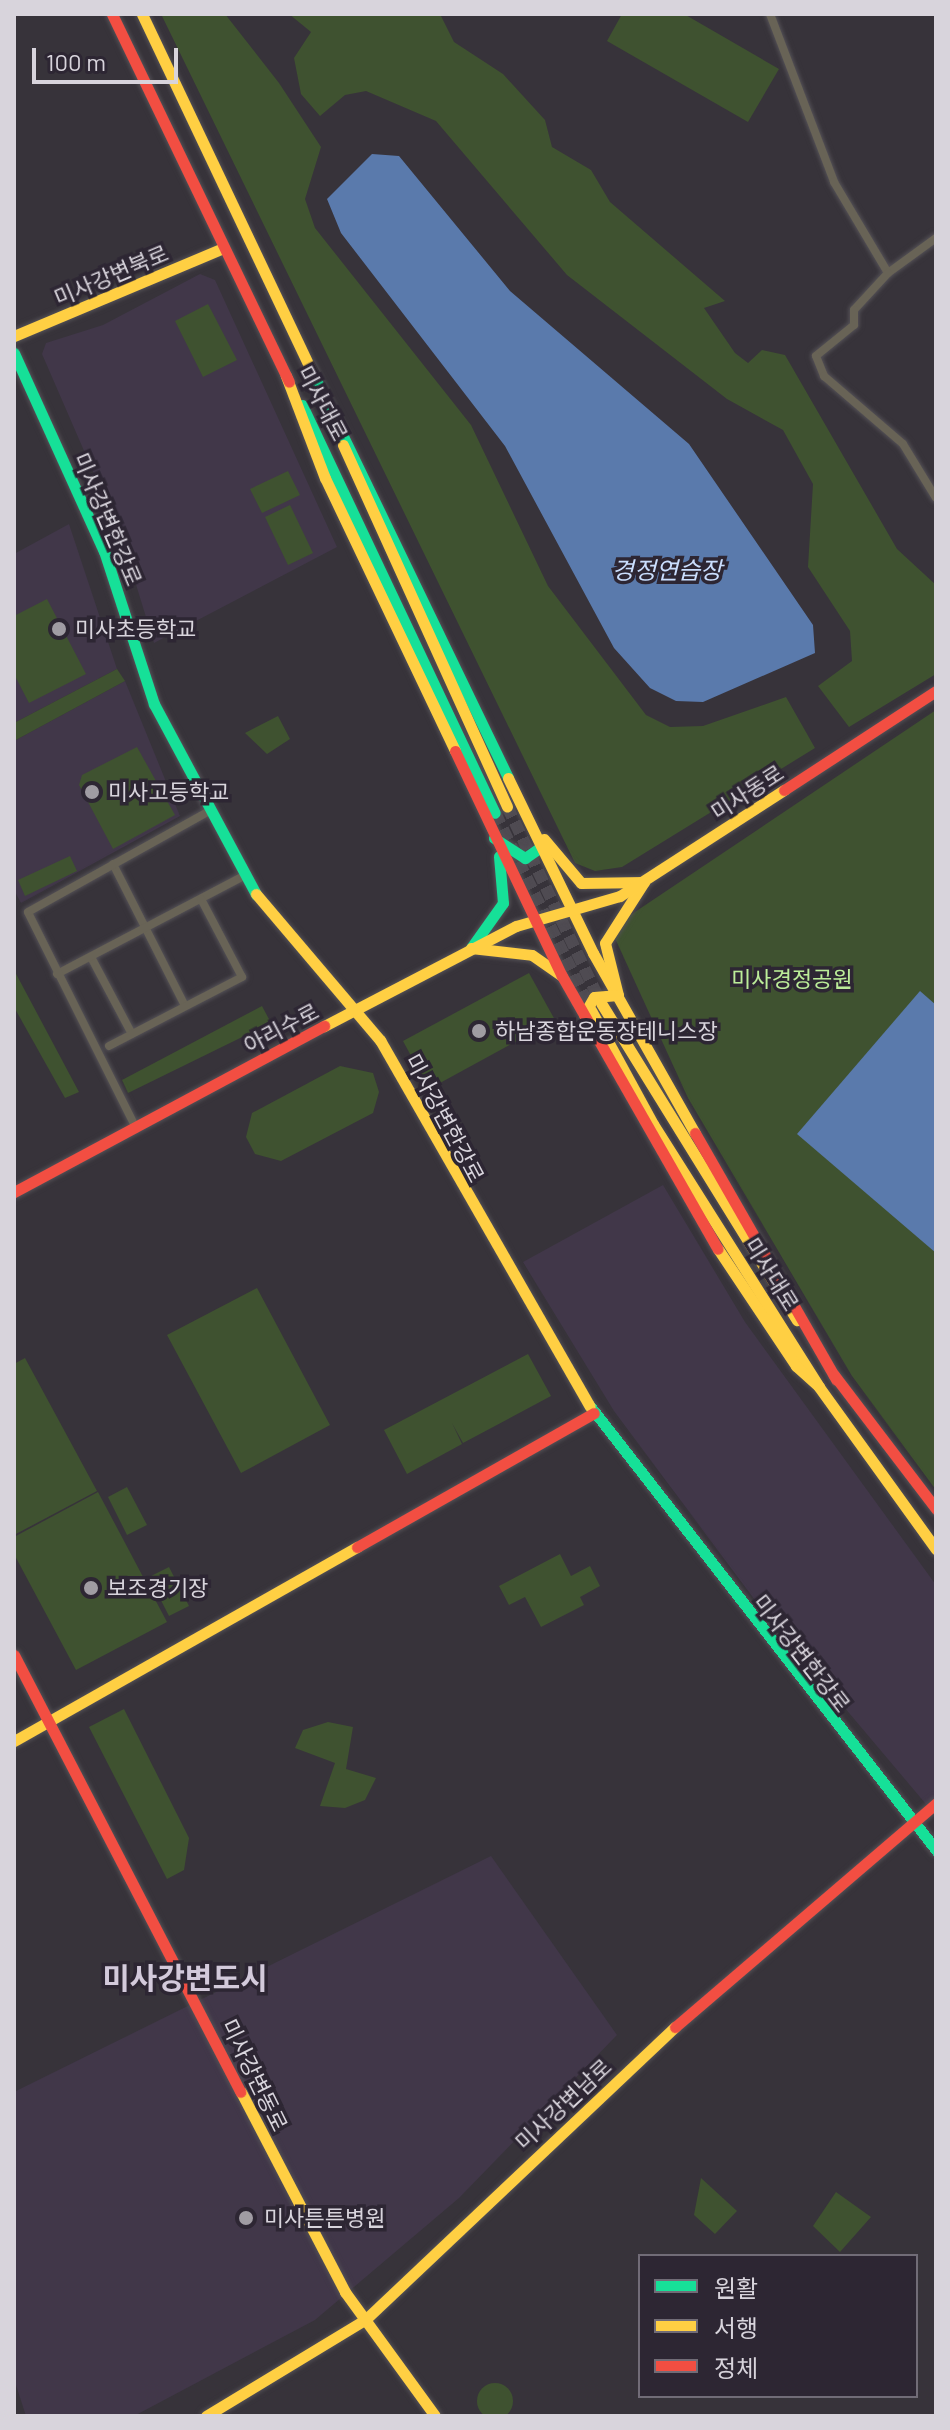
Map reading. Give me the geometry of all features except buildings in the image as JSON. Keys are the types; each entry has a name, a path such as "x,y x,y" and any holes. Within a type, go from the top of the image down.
{"main road":[{"name":"미사대로","path":"112,14 286,376 350,496 495,813"},
{"name":"미사대로","path":"142,14 311,370 507,806"},
{"name":"미사강변북로","path":"14,336 223,248"},
{"name":"미사강변한강로","path":"14,353 104,551 154,704 242,877 357,1009 594,1413 912,1825 936,1850"},
{"path":"311,370 534,827 572,912 836,1379"},
{"path":"286,376 305,434 496,843 562,976"},
{"name":"미사동로","path":"572,912 644,882 936,691"},
{"path":"534,827 581,883 644,882 636,904 610,925 605,943 618,995"},
{"path":"496,843 525,858 542,846"},
{"path":"496,843 503,903 471,948 532,955 562,976 592,1009 675,1185 796,1366 819,1387 936,1549"},
{"name":"아리수로","path":"14,1192 471,948 535,921 572,912"},
{"path":"592,1009 594,997 618,995"},
{"name":"미사대로","path":"592,1009 836,1379 936,1509"},
{"path":"14,1741 594,1413"},
{"name":"미사강변동로","path":"14,1655 52,1722 273,2159 366,2319 435,2416"},
{"name":"미사강변남로","path":"206,2416 366,2319 676,2026 936,1803"}],"street":[{"path":"770,14 834,182 888,273"},
{"path":"936,238 888,273 854,310 854,325 819,348 817,366 903,444 936,498"},
{"path":"136,1128 28,912 208,812"},
{"path":"113,864 185,1006"},
{"path":"57,974 242,877"},
{"path":"109,1046 242,977 201,899"},
{"path":"91,957 132,1034"}],"shaded area":[{"path":"200,274 215,280 337,547 154,643 121,536 42,354 46,343 103,325"},
{"name":"미사초등학교","path":"69,524 117,669 14,723 14,554"},
{"name":"미사고등학교","path":"125,681 180,816 21,903 14,890 14,741"},
{"path":"663,1185 745,1322 936,1585 936,1816 763,1611 614,1411 523,1262"},
{"path":"491,1856 617,2035 459,2198 315,2320 134,2416 26,2416 14,2379 14,2092"}],"green space":[{"path":"161,14 225,14 279,83 321,147 305,199 315,228 471,425 548,586 646,715 670,727 703,726 786,697 815,748 622,867 595,871 575,863"},
{"path":"289,14 440,14 454,42 503,74 545,120 552,147 591,170 610,202 725,301 704,308 735,353 748,363 762,350 785,355 897,549 936,585 936,674 849,727 818,686 852,661 850,631 808,567 813,484 783,430 727,399 567,275 436,121 366,91 345,95 320,116 301,94 294,58 311,32"},
{"path":"622,14 684,14 779,69 748,122 607,41"},
{"path":"208,304 237,360 203,377 175,321"},
{"path":"288,471 300,495 262,513 250,489"},
{"path":"290,505 313,553 288,565 265,517"},
{"path":"47,599 86,674 29,703 14,674 14,616"},
{"path":"117,669 125,681 14,741 14,723"},
{"name":"미사경정공원","path":"936,710 936,1490 852,1376 688,1098 614,936 620,922"},
{"path":"278,716 290,739 267,754 245,733"},
{"path":"137,747 175,815 113,849 79,785 82,775"},
{"path":"70,856 77,871 25,896 18,880"},
{"path":"14,970 79,1092 65,1098 14,1007"},
{"name":"하남종합운동장테니스장","path":"529,973 555,1020 429,1089 403,1041"},
{"path":"262,1006 271,1023 128,1093 122,1080"},
{"path":"340,1066 373,1073 379,1092 373,1113 281,1161 255,1154 246,1137 252,1113"},
{"path":"257,1288 330,1425 241,1473 167,1335"},
{"path":"528,1354 551,1396 463,1443 452,1423 462,1444 407,1474 384,1430"},
{"path":"25,1358 97,1491 14,1535 14,1364"},
{"path":"127,1487 147,1525 127,1535 108,1497"},
{"name":"보조경기장","path":"98,1492 167,1622 76,1670 14,1554 14,1537"},
{"path":"560,1554 571,1576 590,1566 600,1586 580,1597 584,1605 541,1627 525,1597 509,1605 499,1586"},
{"path":"169,1567 189,1606 169,1616 149,1577"},
{"path":"124,1709 189,1838 184,1870 167,1879 89,1727"},
{"path":"328,1722 353,1727 346,1769 376,1778 365,1800 345,1808 320,1806 335,1763 295,1748 303,1730"},
{"path":"701,2178 737,2211 715,2234 694,2215"},
{"path":"836,2192 871,2217 840,2252 813,2226"},
{"path":"495,2383 508,2388 513,2401 508,2414 495,2419 482,2414 477,2401 482,2388"}],"water":[{"name":"경정연습장","path":"372,154 399,156 510,291 689,444 813,625 815,653 703,702 676,701 650,688 614,648 505,446 341,233 327,199"},
{"path":"920,991 936,1005 936,1253 797,1134"}],"tunnel":[{"path":"507,806 601,1003"},
{"path":"495,813 591,1010"}],"traffic: fast":[{"path":"14,353 104,551 154,704 256,894"},
{"path":"311,370 508,778"},
{"path":"302,405 495,813"},
{"path":"494,838 525,858 542,846"},
{"path":"471,948 503,903 499,856"},
{"path":"590,1406 936,1850"}],"traffic: slow":[{"path":"142,14 314,377"},
{"path":"14,336 223,248"},
{"path":"286,376 325,478 455,751"},
{"path":"343,445 507,806"},
{"path":"508,778 593,953 695,1133"},
{"path":"324,1026 516,926 620,896 784,790"},
{"path":"544,839 581,883 644,882 605,943 618,995 594,997 584,1014"},
{"path":"256,894 380,1040 590,1406"},
{"path":"471,948 532,955 561,975"},
{"path":"601,1003 797,1320"},
{"path":"591,1010 653,1124 819,1387 936,1549"},
{"path":"718,1249 796,1366 819,1387"},
{"path":"14,1741 357,1547"},
{"path":"206,2416 366,2319 675,2027"},
{"path":"241,2092 345,2292 435,2416"}],"traffic: jam":[{"path":"112,14 289,382"},
{"path":"784,790 936,691"},
{"path":"455,751 562,976 718,1249"},
{"path":"14,1192 324,1026"},
{"path":"695,1133 836,1379"},
{"path":"834,1375 936,1509"},
{"path":"357,1547 594,1413"},
{"path":"14,1655 241,2092"},
{"path":"675,2027 936,1803"}],"place":[{"name":"미사초등학교","path":"59,629"},
{"name":"미사고등학교","path":"92,792"},
{"name":"하남종합운동장테니스장","path":"479,1031"},
{"name":"보조경기장","path":"91,1588"},
{"name":"미사튼튼병원","path":"246,2218"}],"district":[{"name":"미사강변도시","path":"185,1977"}]}
